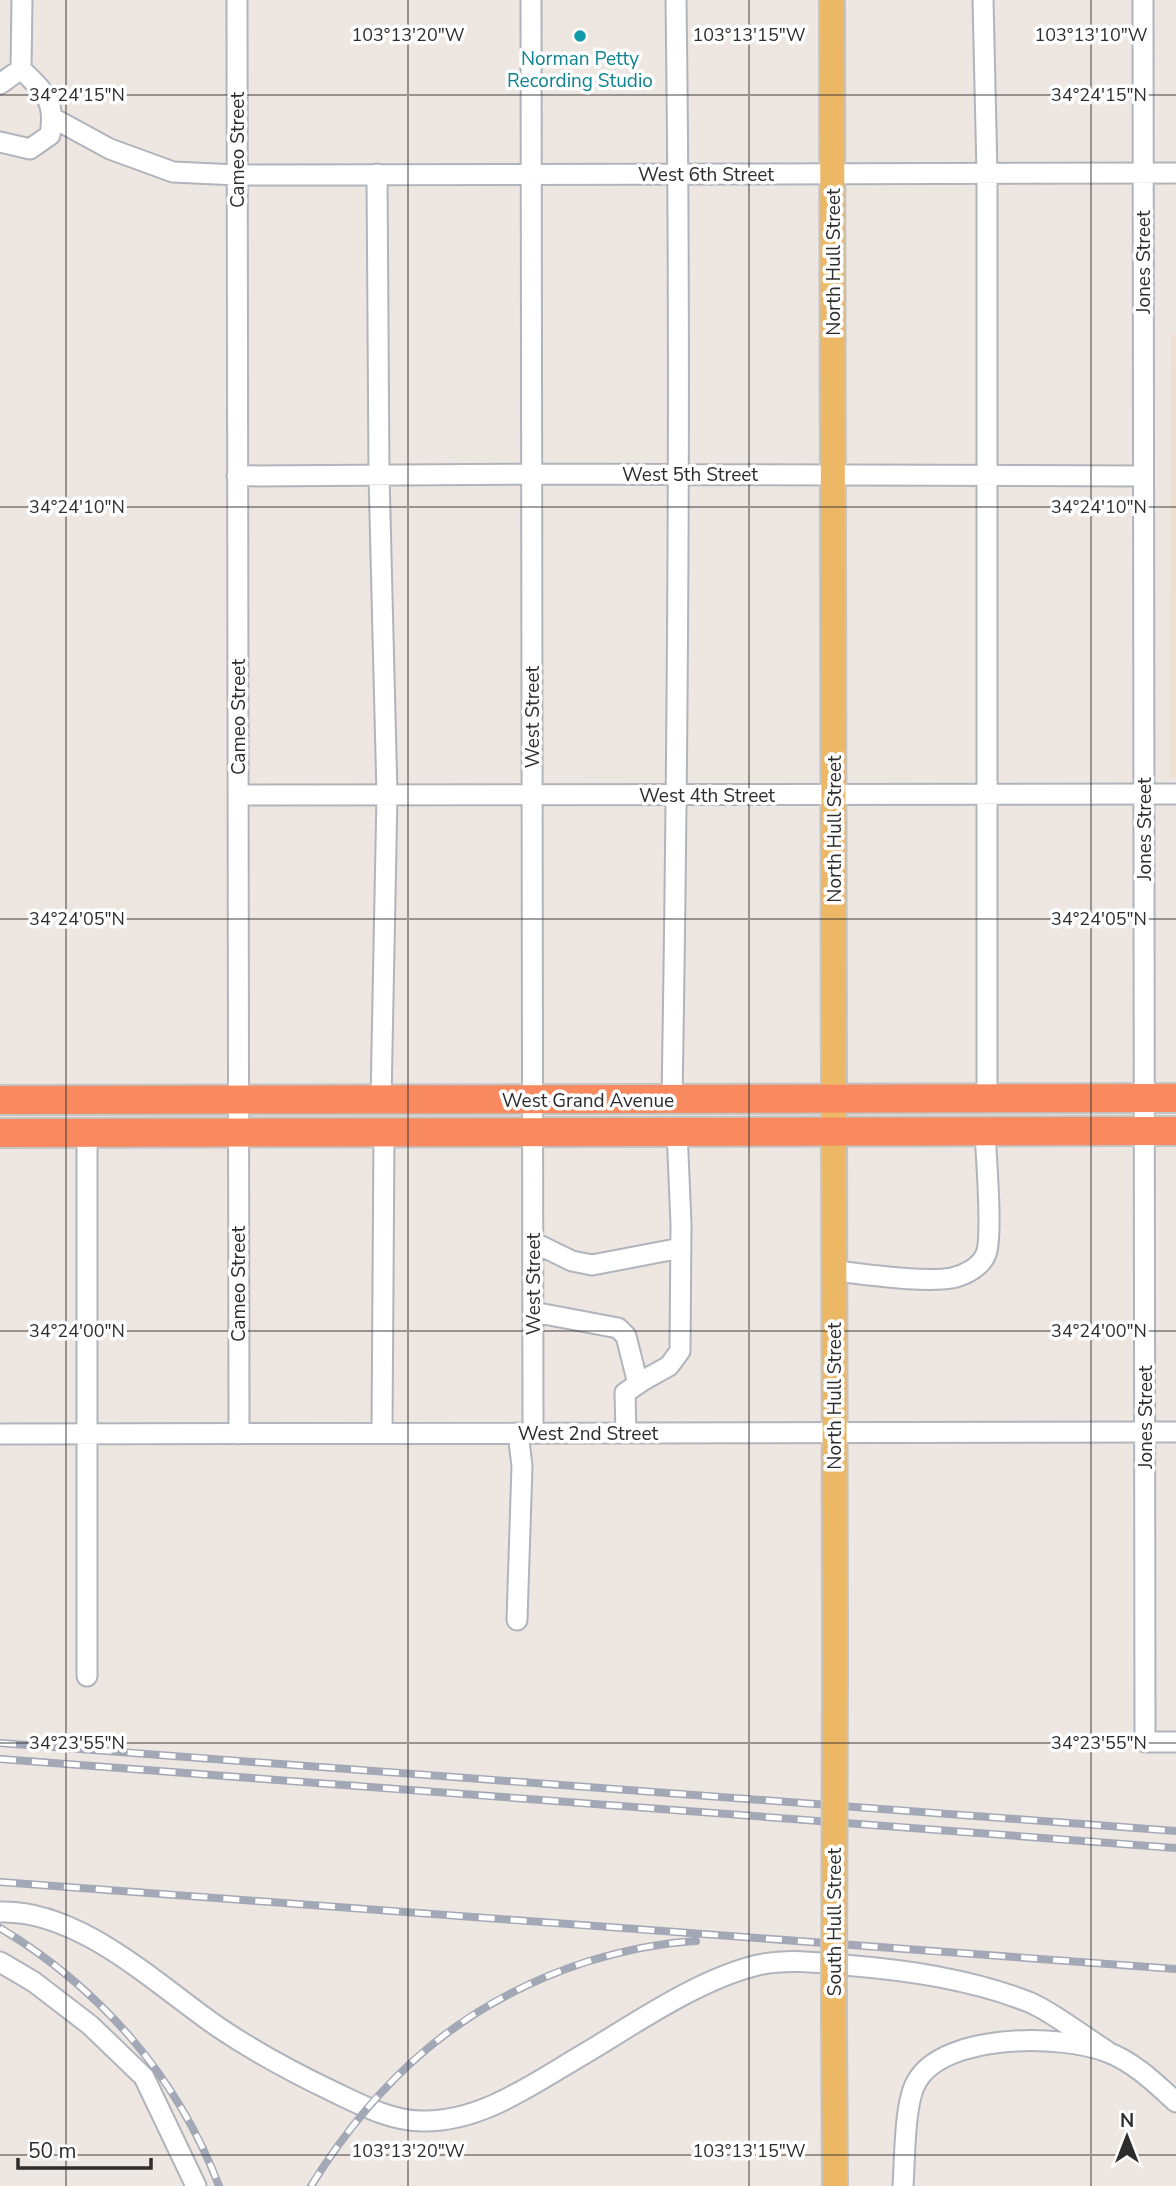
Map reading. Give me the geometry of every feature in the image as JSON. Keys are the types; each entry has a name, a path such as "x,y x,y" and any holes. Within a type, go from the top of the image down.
{"highway":[{"name":"West Grand Avenue","path":"0,1100 672,1101 1176,1098"},
{"name":"West Grand Avenue","path":"0,1133 1176,1131"}],"main road":[{"name":"North Hull Street","path":"832,0 835,1657"},
{"name":"South Hull Street","path":"835,1657 835,2186"}],"street":[{"path":"0,142 30,149 50,135 53,118 49,97 21,69 22,0"},
{"name":"Cameo Street","path":"237,0 239,1433"},
{"name":"West Street","path":"517,1620 522,1466 533,1312 531,0"},
{"path":"672,1101 677,795 676,0"},
{"path":"983,0 987,173 987,1099"},
{"name":"Jones Street","path":"1143,0 1145,1742 1176,1742"},
{"path":"0,84 21,69"},
{"name":"West 6th Street","path":"53,118 110,149 173,172 237,175 1176,173"},
{"path":"377,174 379,475 387,795 381,1100"},
{"name":"West 5th Street","path":"237,476 1143,476"},
{"name":"West 4th Street","path":"238,796 1176,794"},
{"path":"382,1433 384,1131"},
{"path":"626,1433 625,1393 669,1366 680,1351 681,1248 677,1131"},
{"path":"834,1271 916,1278 952,1278 975,1268 986,1254 988,1226 985,1131"},
{"path":"87,1133 87,1676"},
{"path":"533,1242 572,1261 593,1265 681,1248"},
{"path":"533,1312 618,1328 626,1336 638,1384"},
{"name":"West 2nd Street","path":"0,1434 1176,1432"},
{"path":"0,1912 52,1920 105,1946 221,2029 303,2078 366,2108 408,2121 445,2122 474,2115 533,2084 661,2008 725,1975 760,1965 799,1961 884,1968 966,1982 1032,2003 1136,2067 1176,2102"},
{"path":"0,1962 34,1982 90,2025 144,2077 197,2186"},
{"path":"903,2186 909,2107 916,2082 930,2064 952,2053 1015,2041 1067,2043 1107,2051"}],"shaded area":[{"path":"1171,335 1176,335 1176,777 1169,777"}],"railway":[{"path":"0,1743 1176,1831"},
{"path":"0,1759 1176,1848"},
{"path":"0,1882 1176,1969"},
{"path":"0,1928 70,1978 131,2038 158,2072 181,2108 202,2146 219,2186"},
{"path":"311,2186 337,2147 395,2078 428,2048 463,2022 501,1999 586,1962 640,1948 696,1941"}],"place":[{"name":"Norman Petty Recording Studio","path":"580,36"}]}
